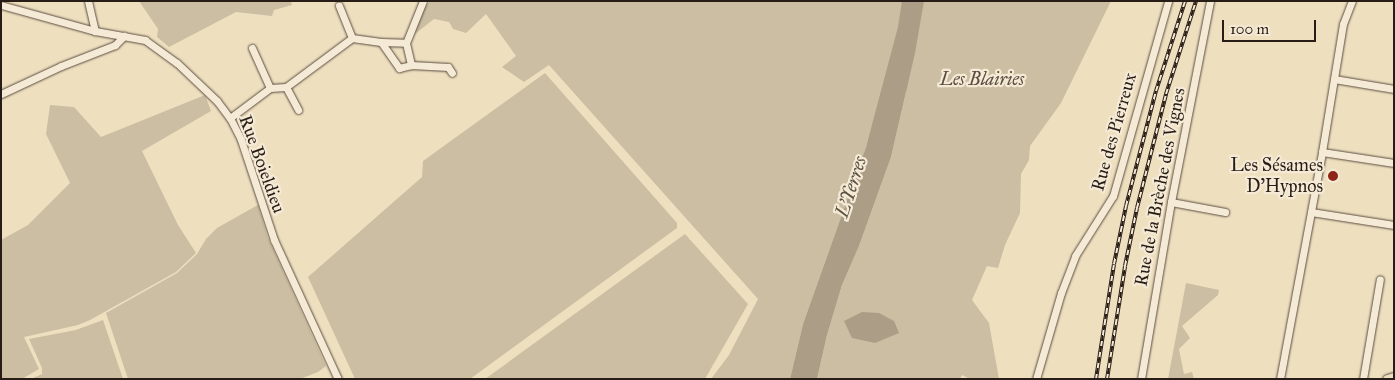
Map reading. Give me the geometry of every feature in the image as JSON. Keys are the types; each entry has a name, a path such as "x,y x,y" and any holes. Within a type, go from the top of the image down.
{"main road":[{"path":"1387,379 1394,377"}],"street":[{"path":"88,1 95,31"},
{"path":"411,65 406,43 423,1"},
{"name":"Rue des Pierreux","path":"1036,379 1061,293 1075,256 1113,196 1168,1"},
{"name":"Rue de la Brèche des Vignes","path":"1142,379 1171,202 1210,1"},
{"path":"1280,379 1322,152 1343,24 1352,1"},
{"name":"Rue Boieldieu","path":"1,5 95,31 140,38 162,51 217,101 230,118 241,140 274,240 338,379"},
{"path":"339,6 352,38"},
{"path":"1,94 61,66 115,45 124,36"},
{"path":"230,118 270,88 286,87 352,38 406,43"},
{"path":"380,42 399,68 411,65 448,67 452,73"},
{"path":"252,48 270,88"},
{"path":"1334,79 1394,89"},
{"path":"286,87 298,110"},
{"path":"1322,152 1394,163"},
{"path":"1171,202 1225,212"},
{"path":"1311,212 1394,225"},
{"path":"1363,379 1380,279"}],"green space":[{"path":"139,1 291,1 292,5 274,10 272,16 236,12 169,47 157,37 158,29"},
{"name":"Les Blairies","path":"430,1 1111,1 1061,103 1030,146 1029,160 1021,174 1020,213 1005,245 998,268 987,266 972,300 989,323 999,379 970,379 962,375 960,379 817,379 827,335 842,285 859,246 891,157 906,92 882,91 866,147 803,324 790,379 711,379 729,355 758,299 549,65 524,82 502,67 516,56 486,14 466,33 453,29 449,22 434,19 415,34 422,12"},
{"path":"545,73 677,223 677,228 470,379 355,379 308,277 422,177 423,161"},
{"path":"205,95 211,111 142,151 178,225 196,253 176,272 90,320 78,325 24,337 39,369 22,379 1,379 1,240 28,225 70,183 46,134 50,105 74,107 101,137"},
{"path":"258,205 268,238 326,366 318,372 300,379 128,379 106,313 177,273 197,254 206,239 217,228"},
{"path":"685,234 748,304 705,379 485,379"},
{"path":"1186,283 1219,290 1218,295 1182,326 1190,338 1179,349 1184,374 1192,372 1194,379 1168,379"},
{"path":"103,320 123,379 31,379 42,374 42,368 29,339 76,330"}],"shaded area":[{"path":"902,1 924,1 915,53 891,157 859,246 842,285 827,335 817,379 790,379 803,324 866,147 898,27"},
{"path":"862,312 879,313 894,321 899,333 875,343 852,338 844,321"}],"railway":[{"path":"1096,379 1114,264 1126,206 1156,91 1185,1"},
{"path":"1107,379 1125,266 1137,208 1166,94 1196,1"}],"place":[{"name":"Les Sésames D'Hypnos","path":"1333,176"}],"water label":[{"name":"L'Yerres","path":"851,187"}]}
